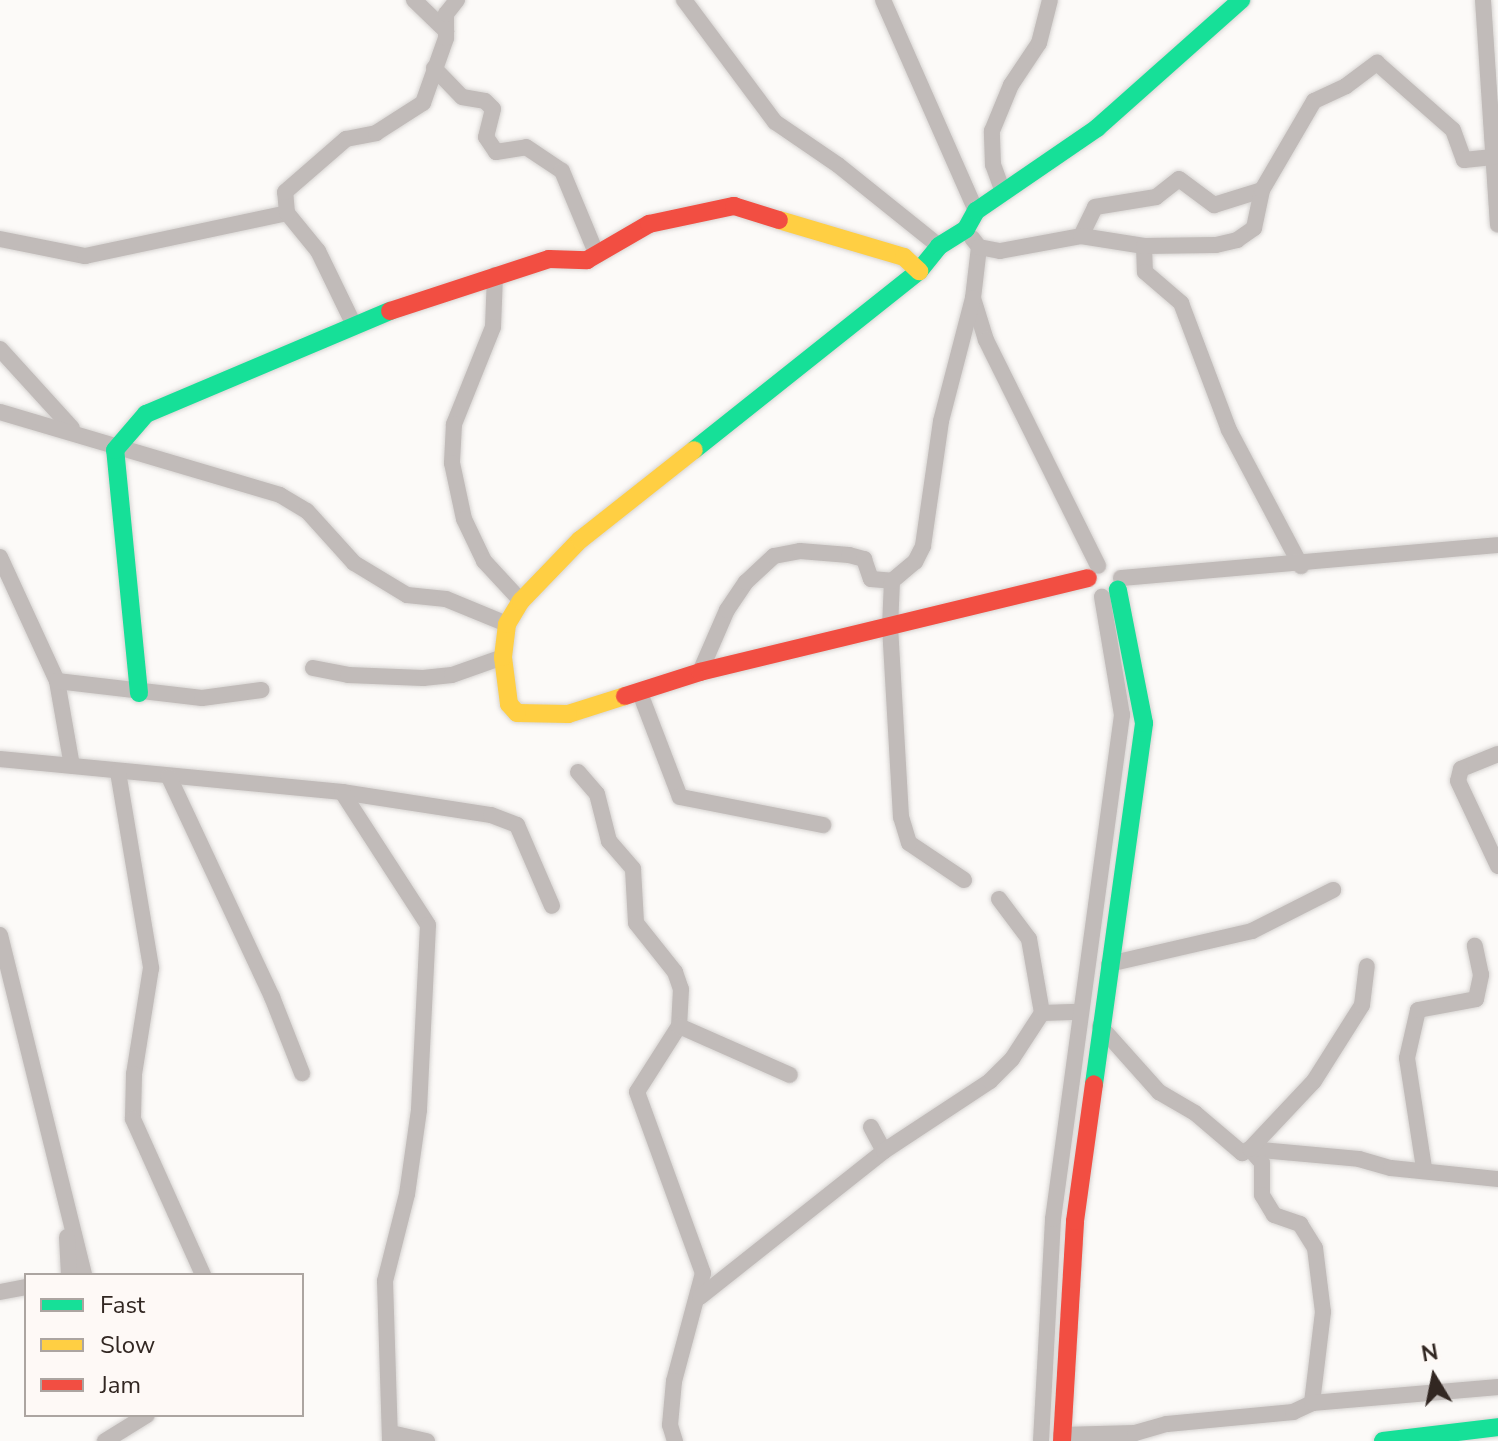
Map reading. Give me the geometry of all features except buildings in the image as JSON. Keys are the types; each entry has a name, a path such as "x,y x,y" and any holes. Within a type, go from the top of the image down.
{"street":[{"path":"414,0 446,31"},
{"path":"353,323 318,251 287,213 285,192 346,139 376,133 423,103 446,31 446,14 457,0"},
{"path":"684,0 775,122 838,165 939,246"},
{"path":"883,0 976,211"},
{"path":"1003,192 993,165 992,131 1011,85 1039,43 1050,0"},
{"path":"1041,1441 1053,1219 1122,715 1113,567 890,628 700,672 568,714 517,713 509,704 503,657 507,624 521,601 580,540 919,271 939,246 966,229 976,211 1097,128 1241,0"},
{"path":"1483,0 1498,225"},
{"path":"979,247 1000,251 1081,236 1144,246 1216,245 1237,240 1260,217 1262,190 1314,101 1346,86 1377,63 1453,130 1464,160 1493,157"},
{"path":"434,68 462,97 485,101 493,109 486,137 496,152 526,147 562,171 597,255"},
{"path":"1081,236 1095,207 1156,197 1179,179 1214,205 1262,190"},
{"path":"139,693 115,450 146,414 353,323 549,259 587,260 649,224 734,206 904,257 919,271"},
{"path":"0,239 85,256 287,213"},
{"path":"700,672 727,610 746,582 774,556 800,551 849,555 864,559 871,579 892,581 915,562 923,546 941,421 973,298 979,247 966,229"},
{"path":"1144,246 1145,272 1181,303 1229,430 1301,566"},
{"path":"495,275 493,327 454,424 452,463 464,519 484,561 521,601"},
{"path":"973,298 986,340 1093,572 1091,590 1498,545"},
{"path":"0,349 79,435"},
{"path":"0,412 79,435 115,450 280,495 307,511 354,563 407,595 446,599 507,624"},
{"path":"0,557 5,577 57,681 72,766"},
{"path":"892,581 890,628 901,817 909,843 964,880"},
{"path":"1113,588 1144,723 1075,1221 1061,1438 1135,1433 1167,1424 1293,1412 1312,1403 1498,1387"},
{"path":"313,668 348,675 423,678 452,675 503,657"},
{"path":"57,681 202,698 261,690"},
{"path":"640,693 680,797 823,825"},
{"path":"1498,754 1461,769 1458,781 1498,866"},
{"path":"0,759 446,804 517,825 552,906"},
{"path":"118,772 151,968 134,1074 133,1119 202,1273"},
{"path":"578,772 597,794 609,841 633,869 636,923 675,972 681,989 679,1026 637,1092 703,1273 700,1297 674,1381 670,1425 675,1441"},
{"path":"169,777 272,997 302,1073"},
{"path":"342,792 428,925 419,1110 407,1194 385,1281 383,1328 390,1437 427,1441"},
{"path":"1109,964 1252,931 1333,890"},
{"path":"700,1297 884,1151 990,1081 1012,1059 1042,1013 1029,939 999,899"},
{"path":"0,935 83,1273"},
{"path":"1424,1168 1408,1070 1412,1034 1418,1010 1476,999 1481,975 1475,946"},
{"path":"1100,1026 1159,1092 1195,1113 1242,1153 1250,1149 1314,1081 1362,1005 1367,966"},
{"path":"0,1013 19,1010"},
{"path":"1042,1013 1079,1012"},
{"path":"679,1026 790,1075"},
{"path":"871,1127 884,1151"},
{"path":"1250,1149 1498,1179"},
{"path":"1250,1149 1262,1163 1262,1195 1274,1215 1300,1224 1315,1248 1323,1312 1312,1403"},
{"path":"65,1201 69,1273"},
{"path":"0,1292 24,1287"},
{"path":"105,1441 123,1422"},
{"path":"1383,1441 1498,1427"}],"traffic: fast":[{"path":"694,450 919,271 939,246 966,229 976,211 1097,128 1241,0"},
{"path":"139,693 115,450 146,414 390,311"},
{"path":"1094,1084 1144,723 1118,590"},
{"path":"1383,1441 1498,1427"}],"traffic: slow":[{"path":"779,220 904,257 919,271"},
{"path":"625,696 568,714 517,713 509,704 503,657 507,624 521,601 580,540 694,450"}],"traffic: jam":[{"path":"390,311 549,259 587,260 649,224 734,206 779,220"},
{"path":"625,696 700,672 1088,578"},
{"path":"1062,1441 1075,1221 1094,1084"}]}
